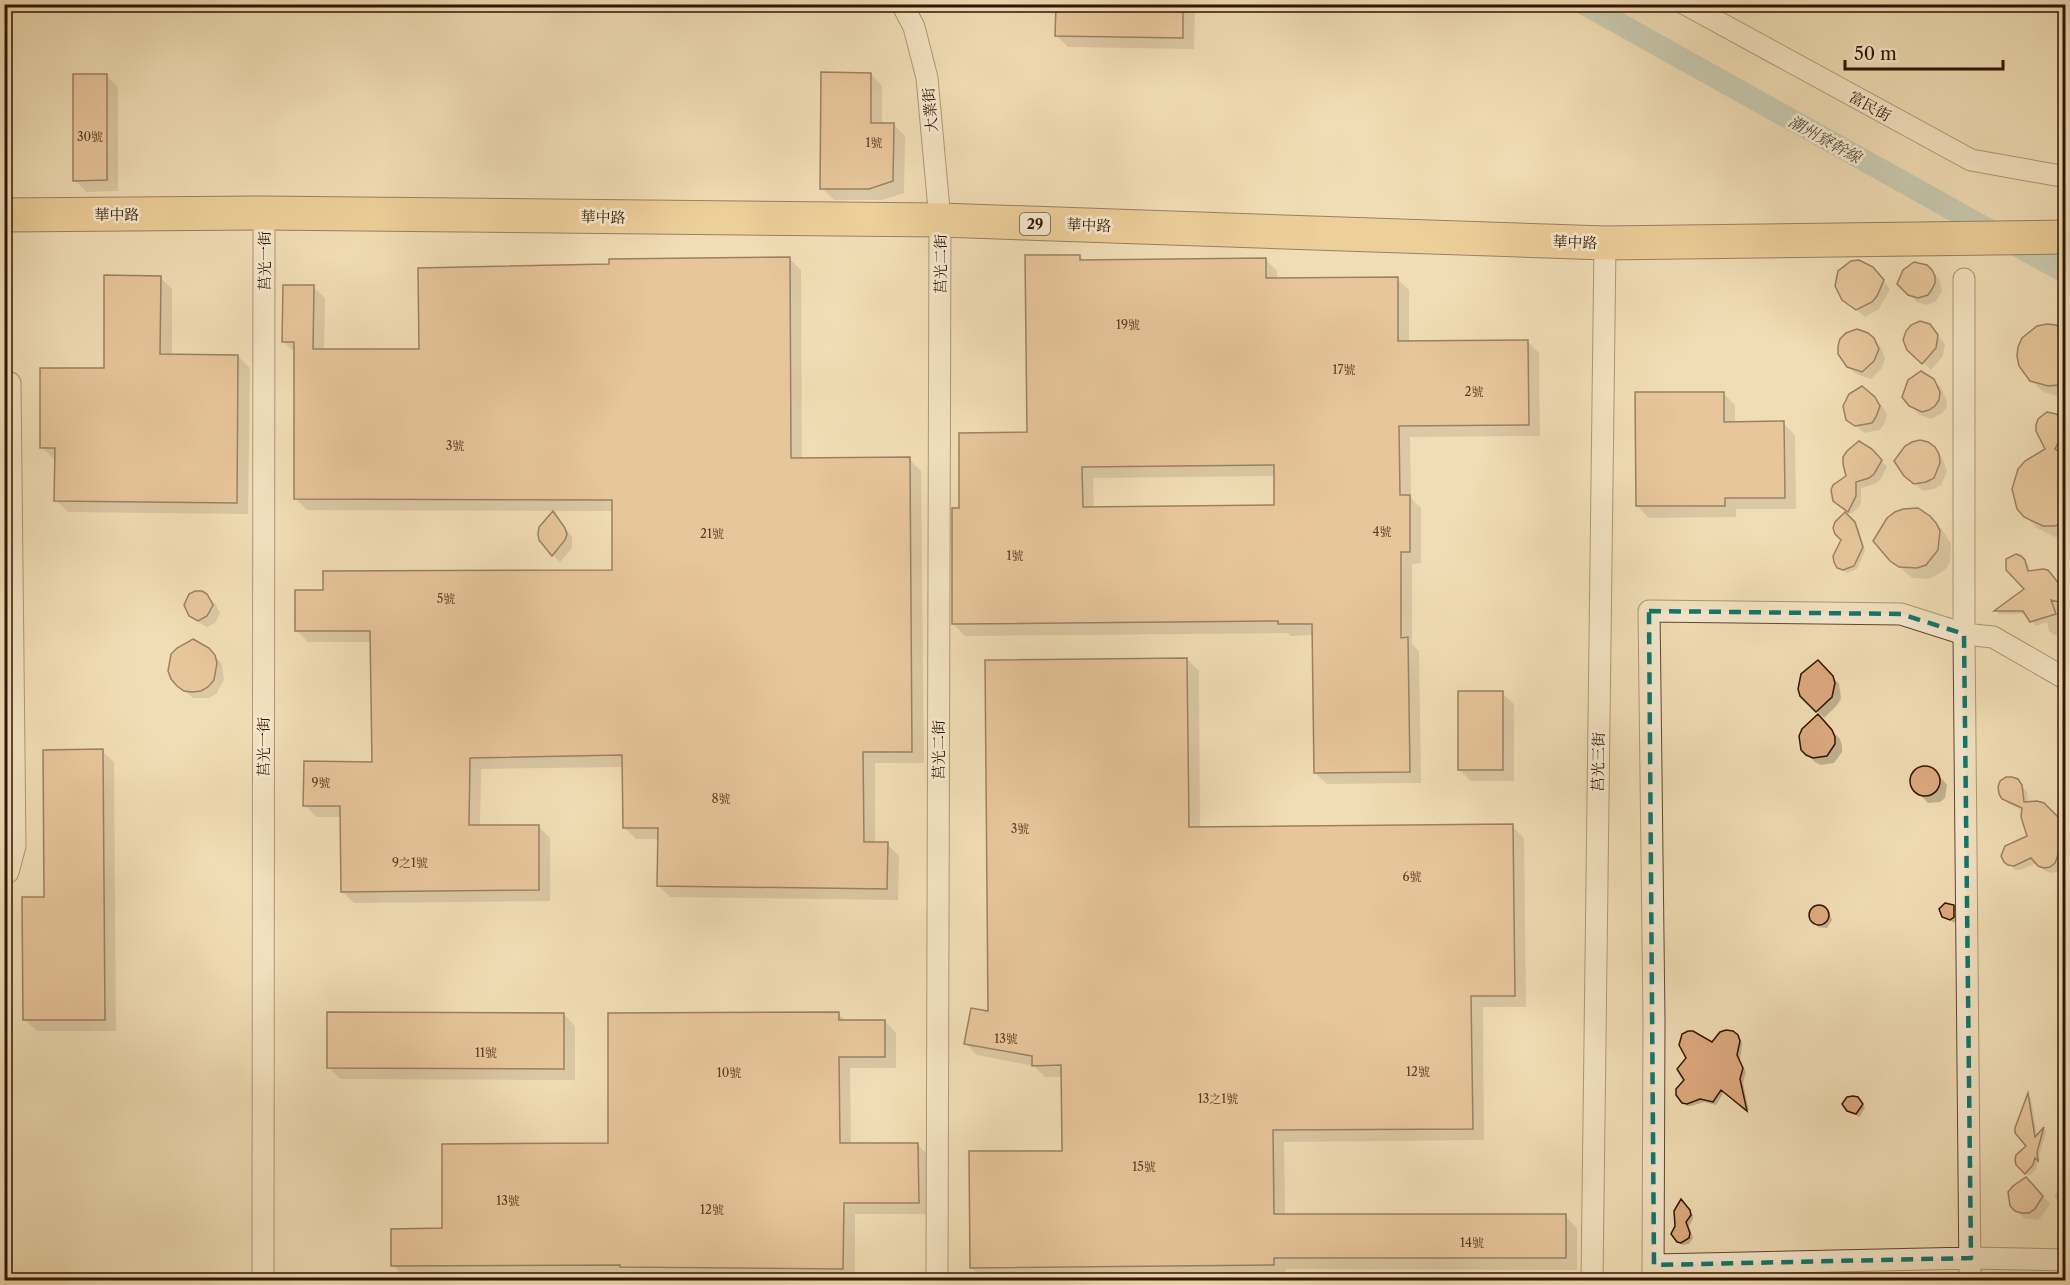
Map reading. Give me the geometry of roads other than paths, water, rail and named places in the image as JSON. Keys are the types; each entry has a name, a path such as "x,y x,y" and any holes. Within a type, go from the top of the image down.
{"main road":[{"name":"華中路","path":"4,215 264,213 940,220 1605,243 2066,237"}],"street":[{"name":"大業街","path":"902,4 914,27 927,78 940,220"},
{"name":"富民街","path":"1685,4 1971,160 2066,177"},
{"name":"莒光一街","path":"263,1281 264,213"},
{"name":"莒光二街","path":"937,1281 940,220"},
{"name":"莒光三街","path":"1592,1281 1605,243"},
{"path":"1964,279 1964,633 1970,1281"},
{"path":"4,873 8,872 15,846 10,383"},
{"path":"2066,679 1993,637 1964,633 1901,614 1649,611 1654,1019 1654,1273 1971,1258 2066,1260"}],"waterway":[{"name":"潮州寮幹線","path":"1584,4 2066,273"}]}
